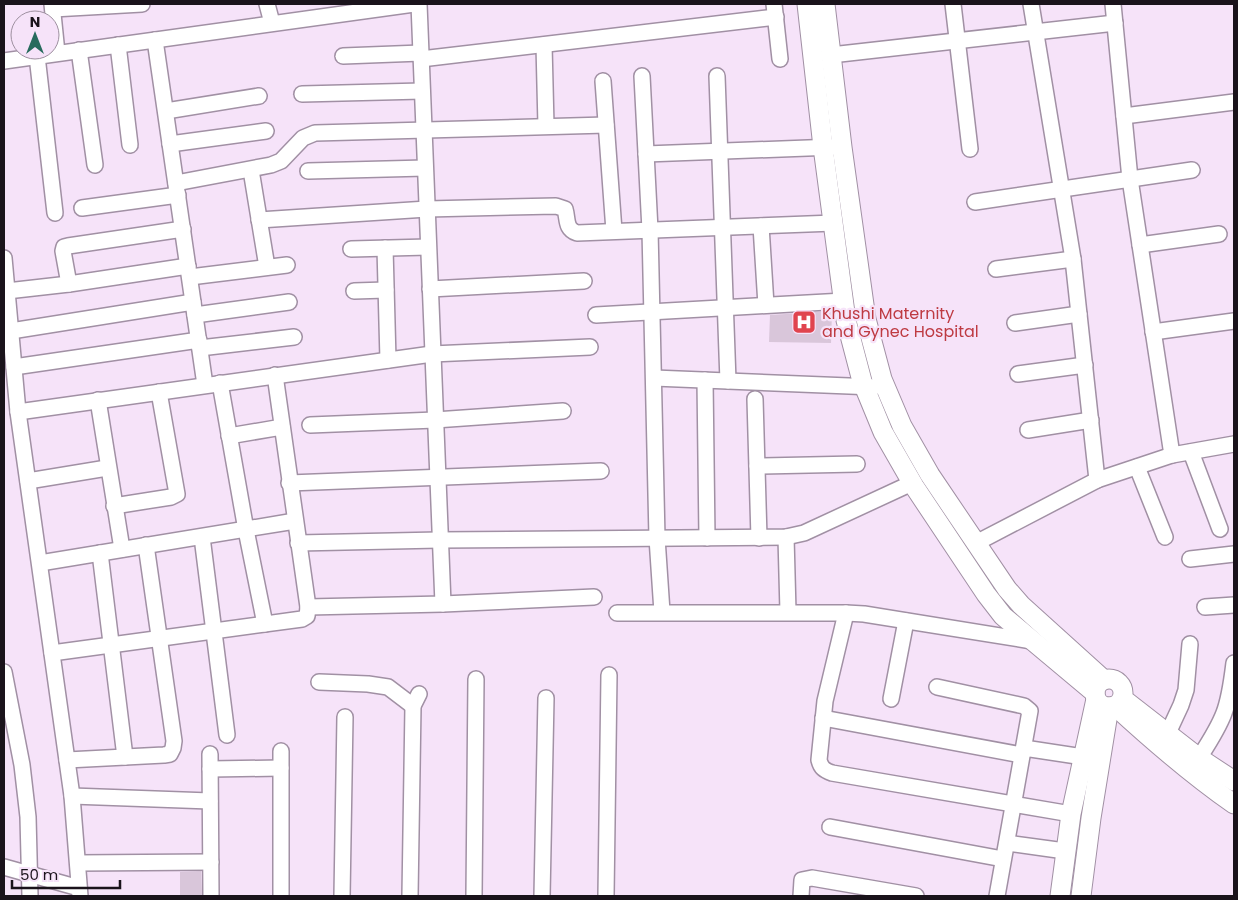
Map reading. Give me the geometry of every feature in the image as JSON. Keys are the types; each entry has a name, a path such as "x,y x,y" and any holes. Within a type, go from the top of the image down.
{"street":[{"path":"52,7 142,4"},
{"path":"267,4 272,24"},
{"path":"60,53 272,24 383,6 412,4"},
{"path":"419,4 443,604"},
{"path":"807,4 832,147 866,319 886,388 902,426 930,475 1007,589 1021,605 1107,697 1161,748 1234,804"},
{"path":"824,4 831,56 834,223 846,320 864,387 883,432 912,483 986,594 1003,616 1032,641 1107,697 1168,733 1199,758 1234,781"},
{"path":"954,4 970,149"},
{"path":"1032,4 1072,259 1098,480"},
{"path":"1113,4 1130,179 1172,455"},
{"path":"343,56 421,56 544,45 775,10 780,59"},
{"path":"831,56 1115,24"},
{"path":"155,40 199,344 229,436 265,624"},
{"path":"118,45 130,145"},
{"path":"544,45 546,126"},
{"path":"79,50 95,165"},
{"path":"37,60 55,213"},
{"path":"642,76 650,230 658,538 662,612"},
{"path":"717,76 728,381"},
{"path":"603,81 614,231"},
{"path":"302,94 422,91"},
{"path":"166,111 260,96"},
{"path":"1124,116 1234,102"},
{"path":"82,208 177,189 271,166 281,161 303,138 315,133 606,125"},
{"path":"170,144 266,131"},
{"path":"646,154 832,147"},
{"path":"308,171 425,168"},
{"path":"251,170 267,267"},
{"path":"975,202 1192,170"},
{"path":"259,220 427,209 562,206 565,209 568,226 571,231 577,233 834,223"},
{"path":"761,226 766,305"},
{"path":"69,284 63,251 64,247 72,244 182,229"},
{"path":"1140,245 1219,234"},
{"path":"351,249 428,247"},
{"path":"385,248 388,360"},
{"path":"4,258 7,291 6,310 11,331 14,367 10,387 18,412 40,563 72,796 80,892 4,867"},
{"path":"996,269 1072,259"},
{"path":"7,291 189,272 287,265"},
{"path":"430,289 584,281"},
{"path":"354,291 386,290"},
{"path":"596,315 652,310 844,301"},
{"path":"11,331 194,308 289,302"},
{"path":"1014,323 1079,314"},
{"path":"1154,332 1234,321"},
{"path":"14,367 199,344 294,337"},
{"path":"18,412 432,354 590,346"},
{"path":"1018,374 1085,365"},
{"path":"52,653 302,619 308,616 275,375"},
{"path":"654,378 886,388"},
{"path":"705,380 707,538"},
{"path":"114,506 170,497 176,494 159,392"},
{"path":"755,399 759,538"},
{"path":"98,400 107,468 122,550"},
{"path":"310,426 563,411"},
{"path":"1028,430 1091,420"},
{"path":"229,436 282,427"},
{"path":"976,543 1098,480 1172,455 1234,444"},
{"path":"1191,452 1220,529"},
{"path":"757,466 857,464"},
{"path":"1137,466 1165,537"},
{"path":"28,481 107,468"},
{"path":"290,483 601,471"},
{"path":"298,543 786,537 804,533 912,483"},
{"path":"40,563 295,521"},
{"path":"202,537 227,735"},
{"path":"786,537 788,612"},
{"path":"67,760 164,755 170,754 173,748 174,742 146,546"},
{"path":"100,553 125,757"},
{"path":"1190,559 1234,554"},
{"path":"308,607 443,604 594,597"},
{"path":"1205,607 1234,605"},
{"path":"617,613 846,613 1032,641"},
{"path":"846,613 825,701 819,760 820,766 825,771 832,774 1013,804 1071,816 1090,823"},
{"path":"891,699 906,621"},
{"path":"1168,733 1186,690 1190,644"},
{"path":"1199,758 1216,732 1225,712 1234,663"},
{"path":"4,672 7,706 22,765 28,817 30,896"},
{"path":"606,896 608,675"},
{"path":"474,896 476,679"},
{"path":"320,682 368,684 388,687 416,700 410,896"},
{"path":"937,687 1028,708 1030,715 997,896"},
{"path":"1060,896 1071,816 1083,757 1107,697"},
{"path":"1081,896 1107,697"},
{"path":"542,896 546,698"},
{"path":"342,896 345,717"},
{"path":"823,718 1023,751 1083,757"},
{"path":"281,751 281,896"},
{"path":"211,896 210,761 281,768"},
{"path":"72,796 210,801"},
{"path":"830,827 1003,859"},
{"path":"1006,843 1066,852"},
{"path":"78,863 211,862"},
{"path":"801,896 802,880 812,878 916,896"}],"building":[{"path":"832,311 831,343 769,342 770,315"},
{"path":"201,871 202,896 180,896 180,872"}],"place":[{"name":"Khushi Maternity and Gynec Hospital","path":"804,322"}]}
